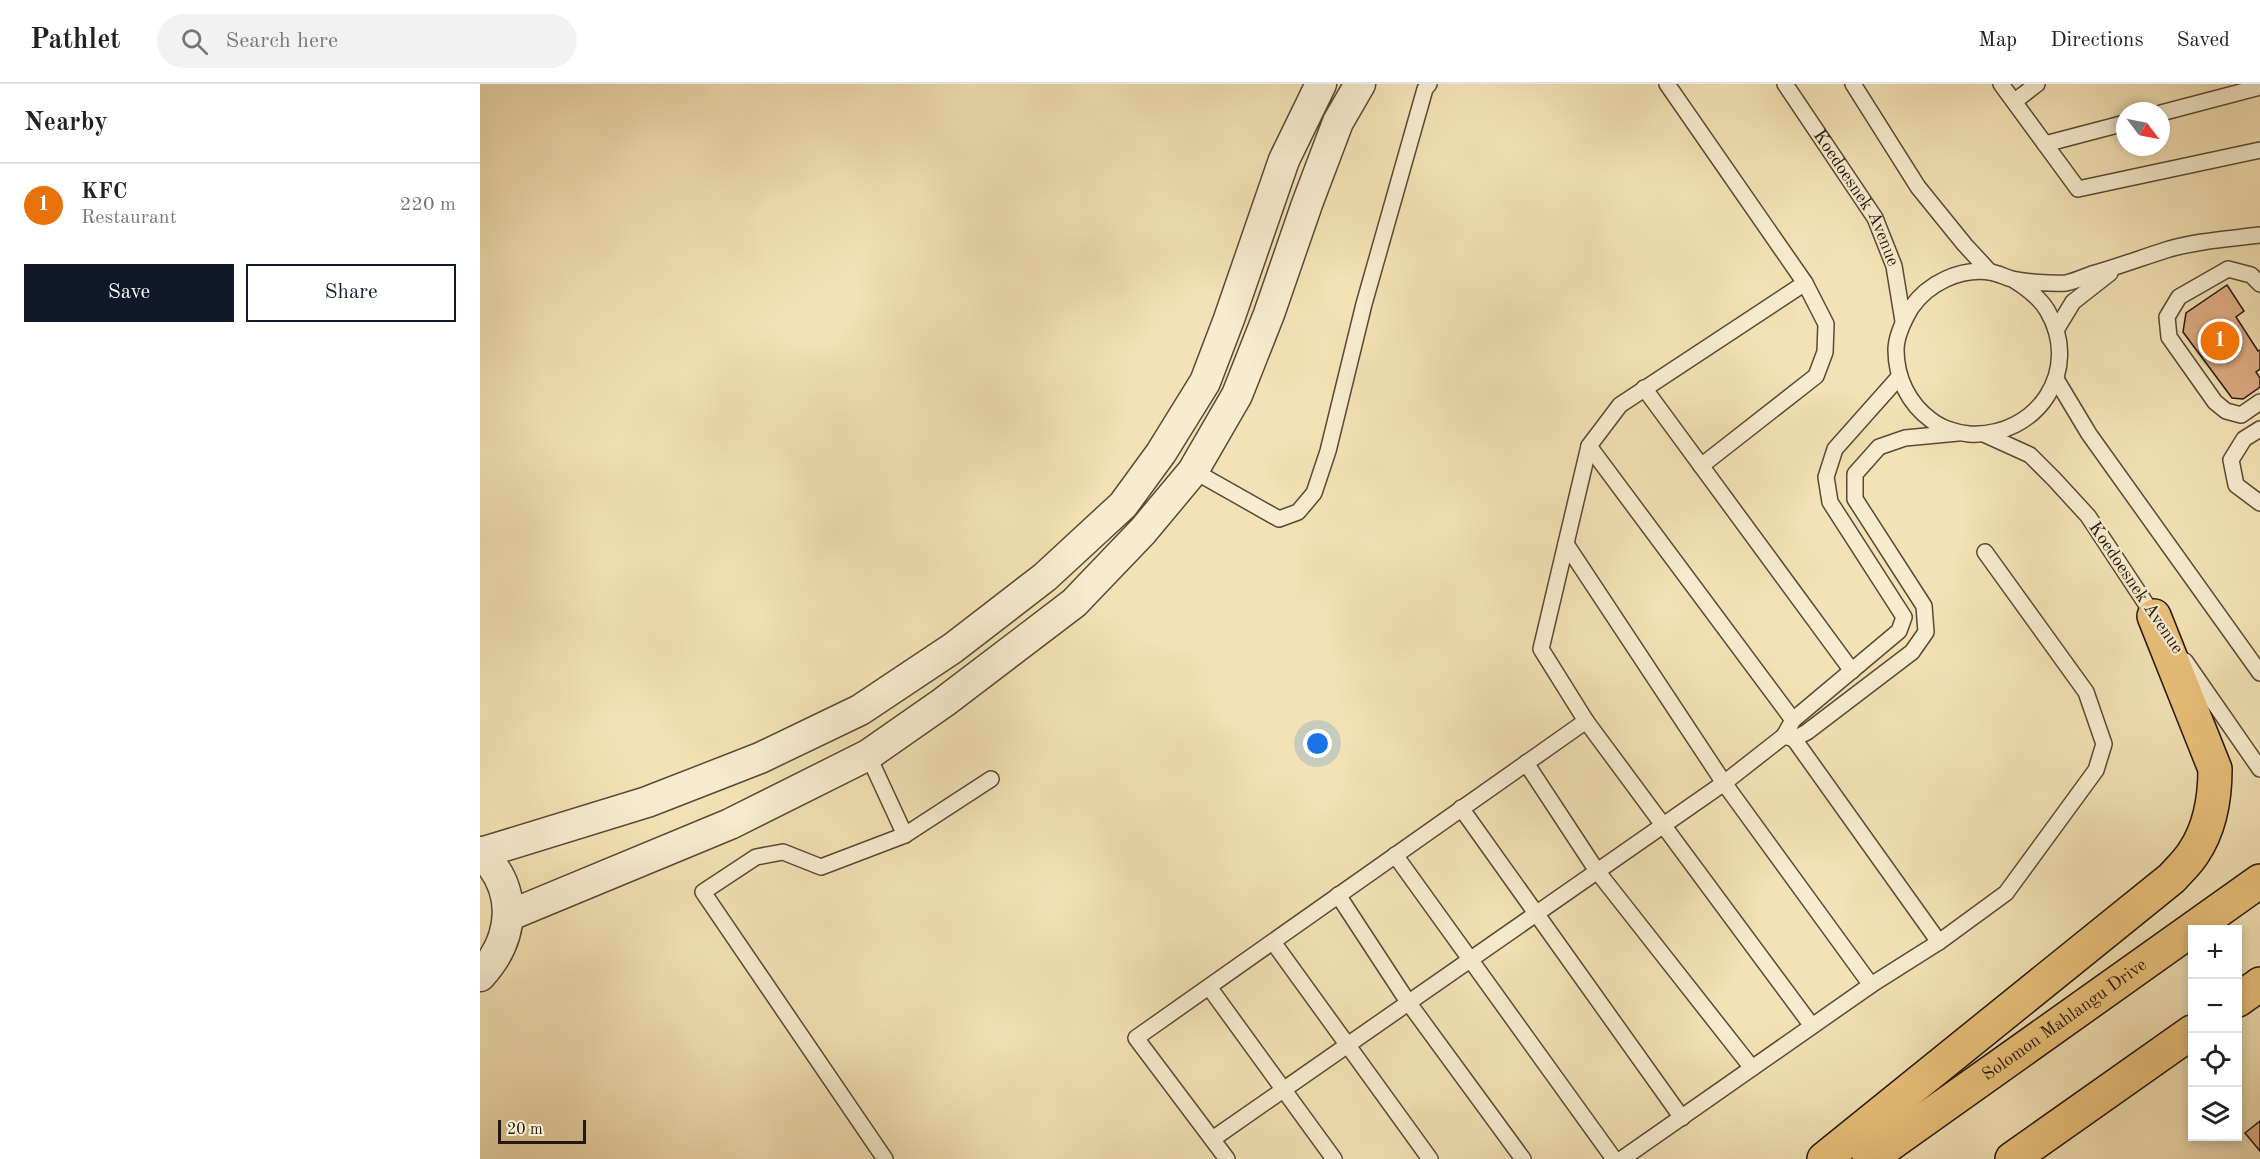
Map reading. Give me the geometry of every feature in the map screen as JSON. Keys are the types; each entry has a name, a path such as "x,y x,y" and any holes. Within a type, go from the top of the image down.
{"main road":[{"path":"1824,1159 2172,878 2194,852 2209,820 2215,794 2215,769 2154,616"},
{"name":"Solomon Mahlangu Drive","path":"1869,1159 2260,881"},
{"path":"2242,997 2260,984"},
{"path":"2012,1159 2192,1033"}],"street":[{"path":"480,976 494,961 504,940 508,916 505,892 496,871 481,853 647,802 760,758 860,710 953,648 1045,577 1123,505 1161,453 1205,382 1284,160 1321,84"},
{"path":"508,916 730,824 867,755 944,702 1074,603 1143,531 1194,471 1238,395 1338,122 1360,84"}],"lane":[{"path":"1194,471 1279,519 1298,512 1314,493 1328,451 1367,292 1425,89 1429,84"},
{"path":"1667,84 1805,283 1826,324 1825,352 1816,376 1701,466"},
{"name":"Koedoesnek Avenue","path":"1785,84 1875,218 1894,266 1903,321"},
{"name":"Koedoesnek Avenue","path":"1853,84 1918,187 1965,246 1990,272"},
{"path":"2001,84 2078,189 2260,150"},
{"path":"2015,101 2037,84"},
{"path":"2170,111 2260,87"},
{"path":"2045,144 2116,125"},
{"path":"2014,280 2066,283 2168,249 2260,235"},
{"path":"2056,330 2073,302 2120,266"},
{"path":"2256,279 2228,269 2179,297 2167,317 2169,337 2215,402 2226,411 2241,414 2260,402"},
{"name":"Koedoesnek Avenue","path":"1990,272 2014,280 2033,292 2047,310 2056,330 2060,355 2056,379 2045,400 2029,417 2009,429 1986,435 1958,433 1932,422 1912,402 1899,377 1896,349 1903,321 1917,299 1938,282 1963,273 1990,272"},
{"path":"1805,283 1620,405 1589,446 1541,649 1586,721 1812,1026"},
{"path":"1899,377 1835,449 1826,477 1830,502 1904,616 1899,631 1793,720 1789,737 1939,942"},
{"path":"2056,379 2090,434 2260,674"},
{"path":"1644,388 1852,671"},
{"path":"2260,429 2244,439 2231,460 2236,485 2260,503"},
{"path":"1214,1138 1789,737 1807,732 1912,652 1926,632 1924,606 1855,499 1855,474 1879,447 1905,438 1958,433"},
{"name":"Koedoesnek Avenue","path":"1986,435 2030,455 2088,516 2260,769"},
{"path":"1589,446 1793,720"},
{"path":"1566,544 1724,783 1871,986"},
{"path":"1622,1159 1812,1026 1939,942 2006,893 2096,770 2104,744 2086,692 1985,552"},
{"path":"1227,1159 1214,1138 1136,1038 1586,721"},
{"path":"867,755 905,835"},
{"path":"1526,763 1597,871 1752,1068"},
{"path":"885,1159 703,892 756,857 783,852 821,867 905,835 991,779"},
{"path":"1461,808 1682,1118"},
{"path":"1395,855 1614,1159"},
{"path":"1338,896 1407,1002 1522,1159"},
{"path":"1273,942 1430,1159"},
{"path":"1209,987 1334,1159"}],"building":[{"path":"2227,285 2244,311 2236,317 2258,351 2260,350 2260,369 2256,372 2260,378 2260,387 2243,399 2232,398 2183,332 2186,313"},
{"path":"2260,1121 2260,1151 2245,1133"}],"place":[{"name":"KFC","path":"2220,341"}]}
